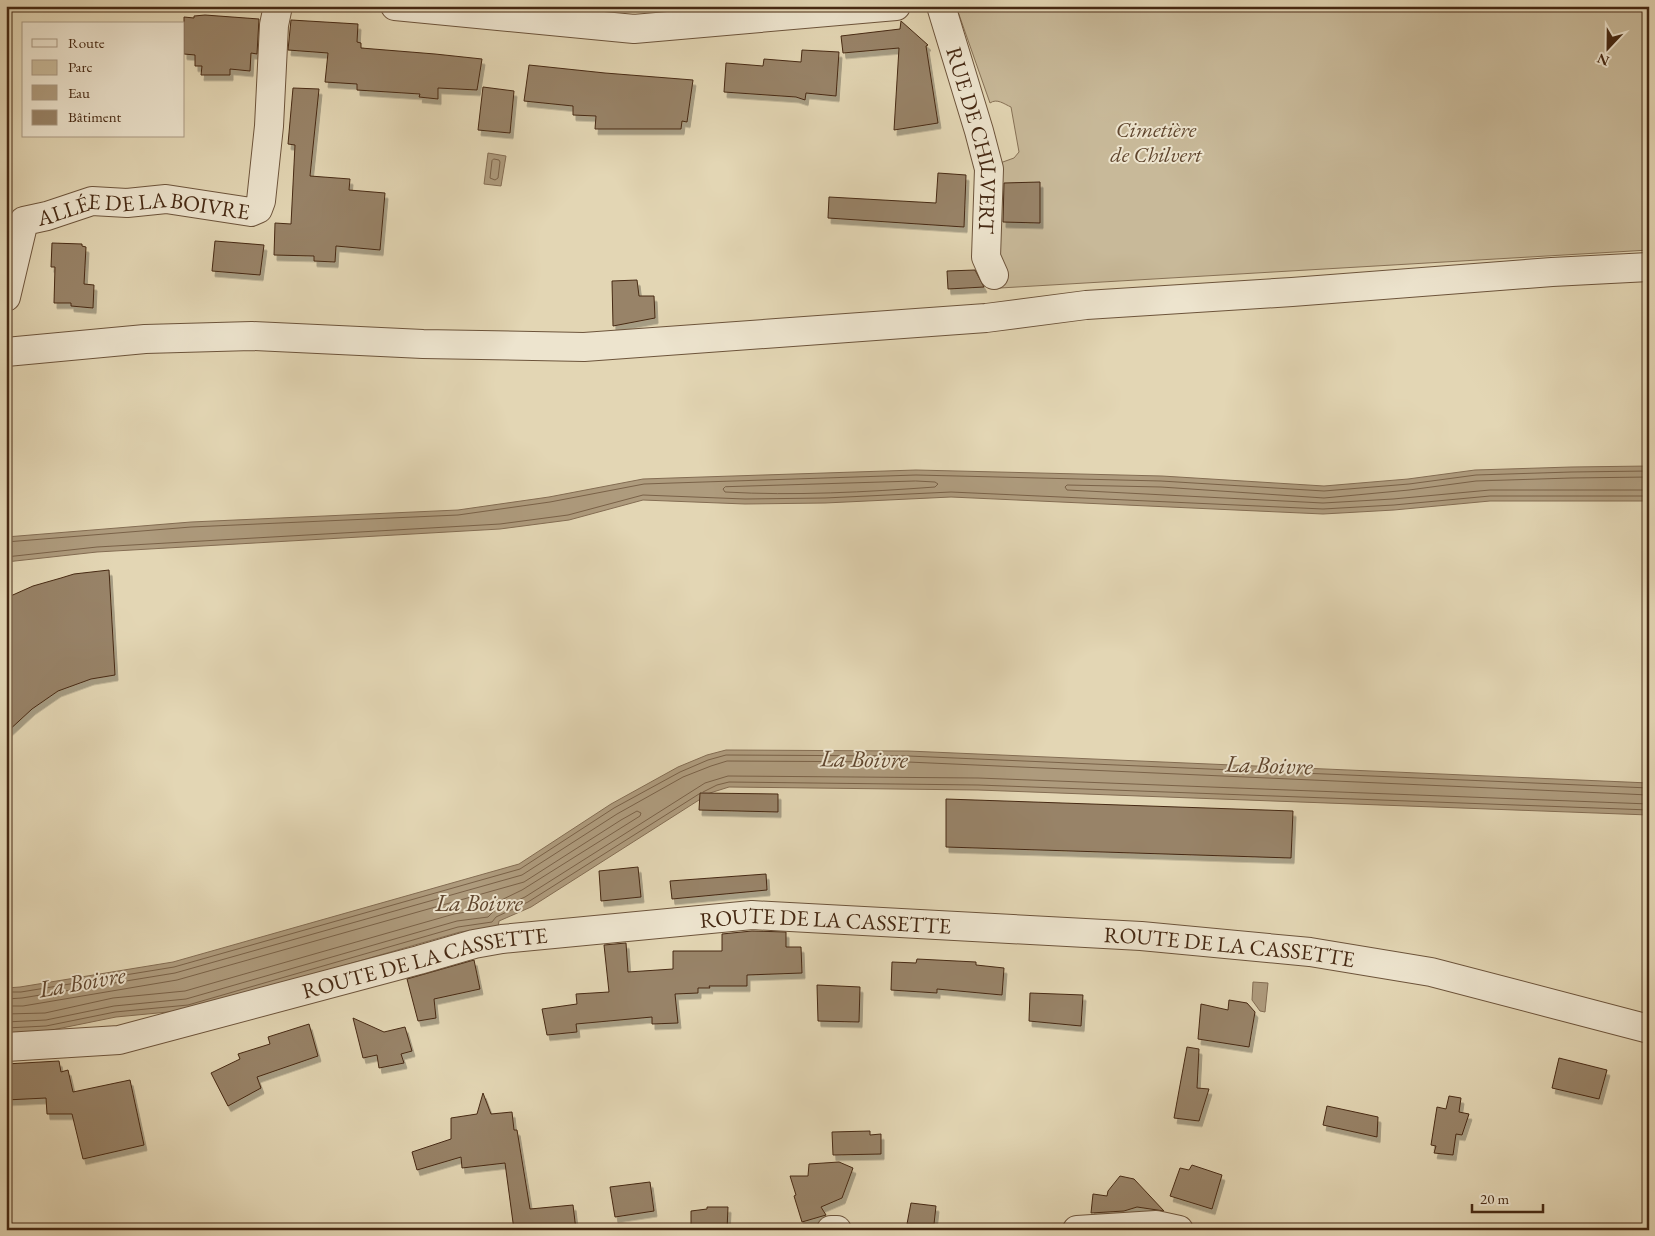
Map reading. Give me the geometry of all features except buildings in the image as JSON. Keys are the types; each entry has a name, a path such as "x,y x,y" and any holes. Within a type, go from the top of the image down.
{"street":[{"name":"ALLÉE DE LA BOIVRE","path":"6,297 24,221 47,216 92,201 127,204 166,198 251,212 258,209 261,201 269,126 274,25 278,6"},
{"path":"395,6 634,29 896,6"},
{"name":"RUE DE CHILVERT","path":"941,6 980,132 989,169 986,257 994,275"},
{"path":"6,352 145,340 252,336 423,344 584,347 986,318 1086,305 1292,292 1552,272 1649,267"},
{"name":"ROUTE DE LA CASSETTE","path":"6,1047 119,1040 474,944 502,939 752,915 1141,936 1310,952 1431,972 1649,1028"},
{"path":"1077,1230 1156,1226 1179,1230"},
{"path":"830,1230 837,1230"}],"green space":[{"name":"Cimetière de Chilvert","path":"956,6 1649,6 1649,250 1000,288 1000,163 1014,158 1019,152 1011,107 998,101 990,103"}],"water":[{"path":"488,153 506,156 501,186 484,184"},
{"path":"1649,466 1649,501 1490,501 1394,510 1323,514 951,497 825,503 745,504 643,500 569,520 500,529 97,552 6,562 6,537 191,522 458,510 549,497 643,479 916,470 1162,476 1324,486 1408,479 1475,470"},
{"name":"La Boivre","path":"726,750 908,751 1649,783 1649,815 978,790 729,787 710,793 531,907 499,921 498,927 460,932 189,1010 116,1017 47,1031 6,1033 6,988 173,962 519,864 611,804 678,767 707,755"},
{"path":"1253,982 1268,983 1265,1012 1260,1011 1252,1000"}]}
